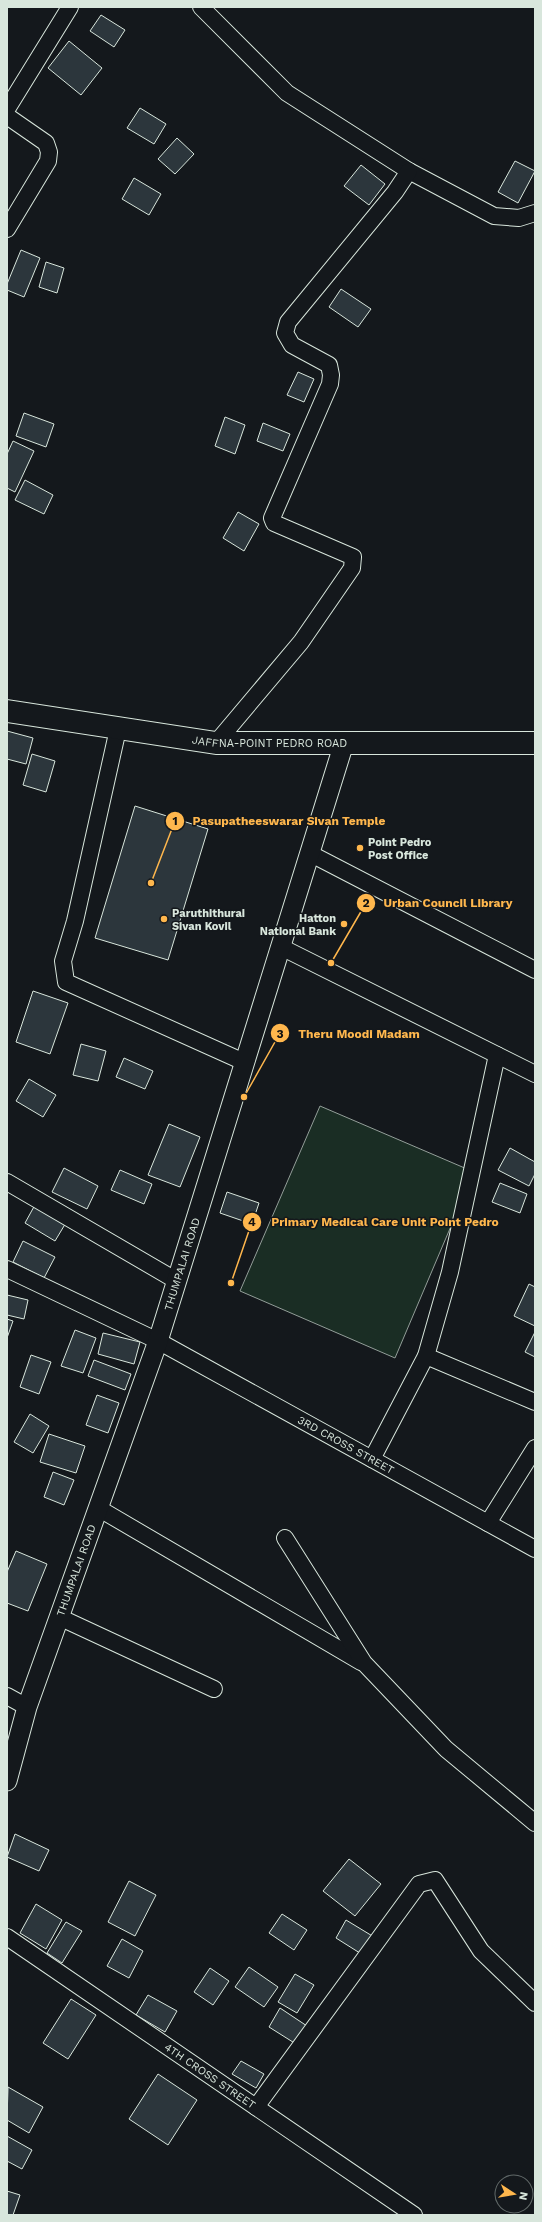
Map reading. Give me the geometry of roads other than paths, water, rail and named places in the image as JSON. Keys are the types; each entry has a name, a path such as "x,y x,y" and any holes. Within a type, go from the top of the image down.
{"main road":[{"name":"JAFFNA-POINT PEDRO ROAD","path":"7,711 216,743 535,743"}],"street":[{"path":"7,109 70,7"},
{"path":"201,7 287,93 409,171 494,216 519,218 535,213"},
{"path":"7,116 46,143 49,152 48,161 7,229"},
{"path":"216,743 301,642 352,568 353,557 274,523 272,518 330,384 331,375 329,365 292,345 285,333 288,322 395,192 409,171"},
{"path":"118,729 75,921 63,961 66,982 244,1062"},
{"name":"THUMPALAI ROAD","path":"7,1781 27,1707 158,1341 244,1062 311,854 344,743"},
{"path":"311,854 535,970"},
{"path":"281,947 535,1074"},
{"path":"372,1459 426,1356 450,1272 498,1055"},
{"path":"7,1182 176,1281"},
{"name":"3RD CROSS STREET","path":"7,1269 158,1341 535,1549"},
{"path":"426,1356 535,1402"},
{"path":"488,1523 535,1448"},
{"path":"98,1508 364,1663"},
{"path":"285,1538 364,1663 446,1749 535,1823"},
{"path":"59,1617 214,1689"},
{"path":"7,1696 27,1707"},
{"path":"256,2107 419,1884 435,1880 481,1951 535,2004"},
{"name":"4TH CROSS STREET","path":"7,1937 414,2215"}],"place":[{"name":"Point Pedro Post Office","path":"360,848"},
{"name":"Pasupatheeswarar Sivan Temple","path":"151,883"},
{"name":"Paruthithurai Sivan Kovil","path":"164,919"},
{"name":"Hatton National Bank","path":"344,924"},
{"name":"Urban Council Library","path":"331,963"},
{"name":"Theru Moodi Madam","path":"244,1097"},
{"name":"Primary Medical Care Unit Point Pedro","path":"231,1283"}]}
